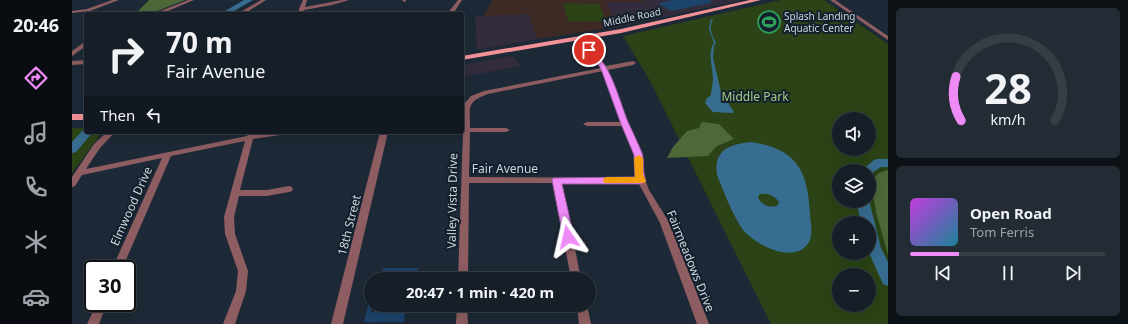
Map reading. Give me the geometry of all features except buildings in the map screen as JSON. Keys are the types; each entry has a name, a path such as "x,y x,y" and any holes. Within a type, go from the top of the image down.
{"main road":[{"name":"Middle Road","path":"464,58 576,39 758,0"}],"street":[{"path":"72,12 94,9 117,0"},
{"path":"161,12 192,0"},
{"path":"243,12 264,0"},
{"path":"301,11 305,0"},
{"path":"301,11 347,0"},
{"path":"451,12 460,0"},
{"path":"832,0 888,38"},
{"name":"Fairmeadows Drive","path":"576,39 596,56 605,69 625,124 639,155 639,174 641,181 664,222 703,324"},
{"path":"72,46 84,44"},
{"path":"72,54 84,44"},
{"path":"72,63 84,62"},
{"name":"Valley Vista Drive","path":"463,272 465,180 464,130 467,104 475,96 633,63"},
{"path":"587,124 625,124"},
{"path":"464,130 506,130"},
{"path":"72,184 97,146 108,134"},
{"path":"79,173 251,135 266,134"},
{"name":"18th Street","path":"337,324 384,134"},
{"path":"229,324 241,291 243,271 230,234 229,217 251,135"},
{"name":"Elmwood Drive","path":"121,260 168,154"},
{"name":"Fair Avenue","path":"465,180 641,181"},
{"path":"557,180 575,272"},
{"path":"236,193 267,193 289,189"},
{"path":"93,324 98,312"},
{"path":"462,312 462,324"},
{"path":"583,312 586,324"}],"shaded area":[{"path":"493,0 645,0 641,2 606,2 617,27 537,39 529,14 483,16"},
{"path":"645,0 743,0 617,27 606,2 641,2"},
{"path":"529,14 537,39 477,50 475,16"},
{"path":"512,56 521,66 464,77 464,65"}],"green space":[{"path":"149,0 185,0 155,12 135,12"},
{"name":"Middle Park","path":"781,0 824,0 888,44 888,324 771,324 650,81 623,36"},
{"path":"563,3 599,4 607,22 568,21"},
{"path":"702,122 719,124 734,139 717,146 708,156 667,158 673,147 687,131 699,128"},
{"path":"72,128 84,128 84,134 101,134 72,173"},
{"path":"888,170 888,255 875,208 876,176 879,173"}],"water":[{"path":"711,19 713,20 711,32 716,43 714,46 713,58 721,92 734,112 732,113 713,112 705,103 707,98 711,95 713,81 711,51 714,43 709,29"},
{"path":"751,142 767,145 779,150 797,165 803,174 809,200 811,236 809,242 803,249 794,252 784,252 764,246 747,234 737,221 717,175 716,166 720,154 736,144","holes":["760,194 771,195 779,202 778,205 772,207 766,206 759,200 758,197"]}],"waterway":[{"path":"228,12 249,0"},
{"path":"72,149 85,134"},
{"path":"876,164 878,163 888,163"},
{"path":"865,208 866,216"},
{"path":"876,252 888,279"}],"slow traffic":[{"path":"607,180 641,181 639,174 639,158"}],"place":[{"name":"Splash Landing Aquatic Center","path":"769,22"}],"route":[{"path":"568,237 557,180 641,181 639,174 639,155 625,124 605,69 596,56 589,50"}]}
